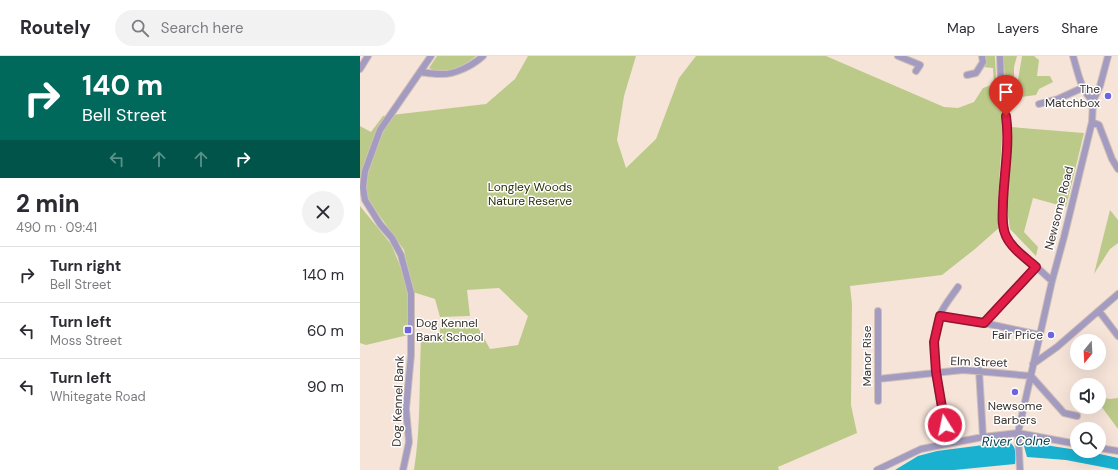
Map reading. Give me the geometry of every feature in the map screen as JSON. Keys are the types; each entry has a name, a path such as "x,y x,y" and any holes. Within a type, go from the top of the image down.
{"street":[{"path":"360,69 368,56"},
{"path":"363,198 363,187 366,171 380,130 431,56"},
{"path":"421,72 450,74 466,67 482,56"},
{"path":"898,56 920,65 916,71"},
{"path":"967,75 976,73 983,62 982,56"},
{"path":"1000,56 1001,84 1008,131 1004,171 1003,224 1005,235 1011,244 1052,281"},
{"path":"1073,56 1082,88 1086,95 1093,101"},
{"name":"Newsome Road","path":"1020,468 1019,435 1033,364 1052,281 1092,122 1093,101 1100,86 1108,56"},
{"path":"1039,104 1058,99 1082,88"},
{"path":"1092,122 1099,125 1112,159 1118,169"},
{"name":"Dog Kennel Bank","path":"363,198 380,224 392,238 401,255 411,293 411,355 406,409 409,442 403,470"},
{"path":"984,323 1036,267"},
{"path":"948,443 936,372 934,342 940,316 958,287"},
{"path":"1033,364 1057,347 1118,294"},
{"name":"Manor Rise","path":"878,311 878,401"},
{"path":"1099,312 1118,336"},
{"path":"940,316 984,323 1040,335"},
{"name":"Elm Street","path":"878,379 963,370 979,370 1031,376"},
{"path":"979,370 983,437"},
{"path":"1031,376 1064,413 1077,416"},
{"path":"877,470 921,449 983,437 1019,435 1070,443"},
{"path":"1106,449 1118,451"}],"green space":[{"path":"437,56 476,56 460,67 447,71 440,71 429,68"},
{"name":"Longley Woods Nature Reserve","path":"528,56 636,56 624,96 617,140 626,168 656,139 679,78 696,56 826,56 944,107 958,108 974,102 983,88 994,84 993,68 983,67 986,56 995,56 996,79 1003,123 998,199 1001,226 942,275 850,286 852,304 851,405 857,433 778,467 779,470 414,470 419,421 421,338 438,339 441,325 476,324 490,349 518,345 528,316 499,288 467,290 470,316 440,317 435,299 413,292 404,250 367,198 360,195 360,126 371,132 383,116 486,104 515,79"},
{"path":"1003,56 1017,56 1014,67 1014,77 1005,78"},
{"path":"1022,56 1034,56 1039,60 1037,76 1050,76 1053,82 1039,89 1036,95 1021,97 1018,80"},
{"path":"1011,127 1084,133 1066,207 1033,198 1024,232 1038,247 1036,256 1010,229 1007,209"},
{"path":"360,206 391,244 407,287 408,335 366,345 360,343"},
{"path":"1110,210 1118,220 1118,243 1110,249 1094,274"},
{"path":"1106,398 1118,398 1118,429 1106,413"}],"water":[{"path":"1007,442 1014,447 1016,454 1015,464 954,470 895,470 918,456 937,451"},
{"path":"1026,442 1070,449 1070,458 1106,458 1106,455 1118,458 1118,470 1066,460 1027,457 1024,446"}],"place":[{"name":"The Matchbox","path":"1108,96"},
{"name":"Dog Kennel Bank School","path":"408,330"},
{"name":"Fair Price","path":"1051,335"},
{"name":"Newsome Barbers","path":"1015,392"}],"route":[{"path":"945,425 936,372 934,342 940,316 984,323 1036,267 1011,244 1005,235 1003,216 1004,171 1008,131 1006,116"}],"water label":[{"name":"River Colne","path":"1016,441"}]}
